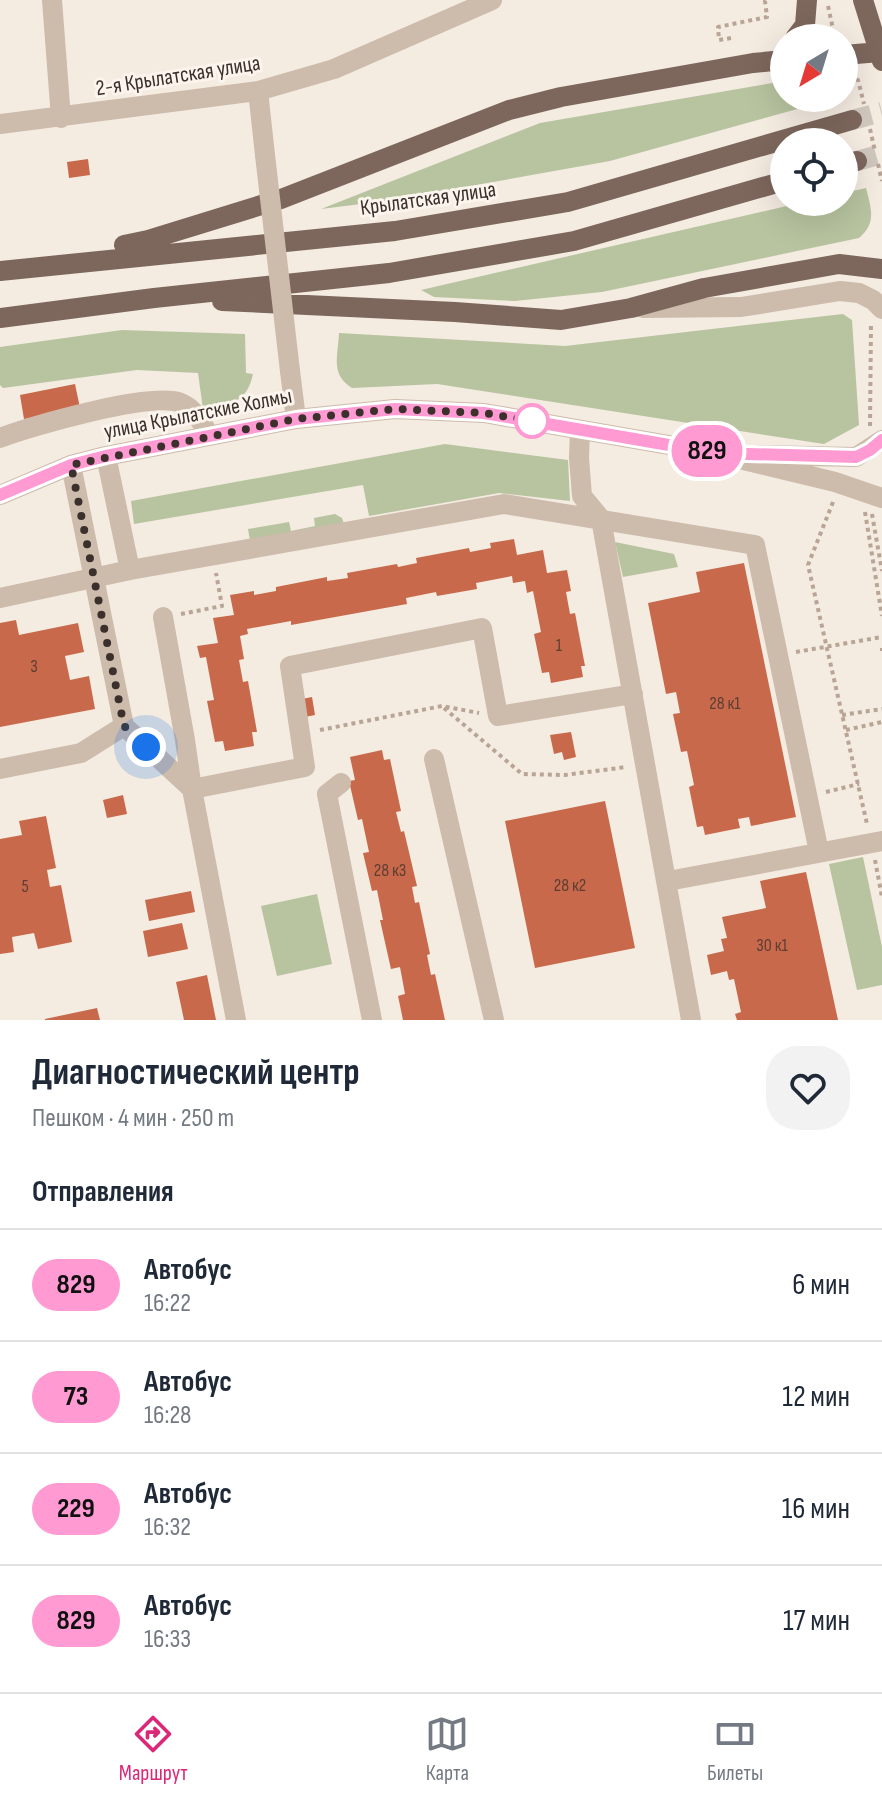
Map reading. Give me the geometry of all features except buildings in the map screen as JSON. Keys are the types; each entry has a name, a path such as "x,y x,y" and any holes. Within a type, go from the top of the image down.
{"main road":[{"path":"805,24 807,0"},
{"path":"858,56 881,57 863,0"},
{"path":"753,63 770,55"},
{"path":"7,270 148,240 281,199 509,110 561,97 770,61"},
{"name":"Крылатская улица","path":"7,270 395,231 568,202 852,120"},
{"path":"0,318 389,273 574,241 770,185"},
{"path":"154,298 561,320 631,308 704,288 839,264 882,269"}],"street":[{"path":"52,0 61,118"},
{"name":"2-я Крылатская улица","path":"0,124 258,91 334,69 492,0"},
{"path":"258,91 296,419"},
{"path":"631,308 741,307 840,291 859,293 882,309"},
{"path":"0,438 31,426 166,399 183,404 198,418 209,435"},
{"name":"улица Крылатские Холмы","path":"2,488 106,456 296,419 395,409 441,409 484,413 715,453 835,482 873,503"},
{"path":"580,430 582,496 601,519 691,1020"},
{"path":"715,453 856,457 882,440"},
{"path":"106,456 130,570"},
{"path":"71,465 124,726 192,789"},
{"path":"0,598 93,576 504,504 755,545 819,852"},
{"path":"163,617 236,1020"},
{"path":"192,789 305,767 290,666 482,628 498,716 633,694"},
{"path":"0,769 81,753 124,726"},
{"path":"434,759 494,1020"},
{"path":"341,783 327,794 372,1020"},
{"path":"668,881 877,842"}],"path":[{"path":"731,38 719,40 718,27 767,17 765,1 769,0"},
{"path":"826,0 832,24"},
{"path":"833,502 808,565 859,784 877,842 882,897"},
{"path":"873,503 882,616"},
{"path":"163,617 222,606 212,555"},
{"path":"778,655 882,637"},
{"path":"319,741 320,729 442,706 498,716"},
{"path":"442,706 522,774 565,775 646,764"},
{"path":"842,715 882,709"},
{"path":"846,730 882,722"},
{"path":"807,796 859,784"}],"green space":[{"path":"770,83 770,112 787,112 610,161 393,200 321,209 540,123"},
{"path":"866,188 871,209 868,227 859,238 602,292 515,301 434,297 421,290 770,210 770,216 858,216 858,190"},
{"path":"843,314 852,320 859,425 824,444 437,384 352,388 341,377 337,364 339,333 565,346"},
{"path":"122,330 245,334 246,373 253,374 250,384 236,401 203,409 198,373 137,370 3,388 0,385 0,347"},
{"path":"445,444 568,460 570,501 499,493 369,516 363,485 134,524 131,501"},
{"path":"335,514 342,518 344,524 250,541 248,529 289,522 291,531 315,526 314,518"},
{"path":"615,542 674,554 678,567 623,577"},
{"path":"863,857 882,947 882,985 857,990 829,864"},
{"path":"317,894 332,964 277,976 261,906"}],"tunnel":[{"path":"852,120 882,112"},
{"path":"858,161 882,154"}],"bus line":[{"name":"829","path":"0,495 71,465 106,456 296,419 395,409 484,413 715,453 856,457 882,440"}],"route":[{"path":"146,747 124,726 71,465 296,419 395,409 441,409 532,421"}]}
